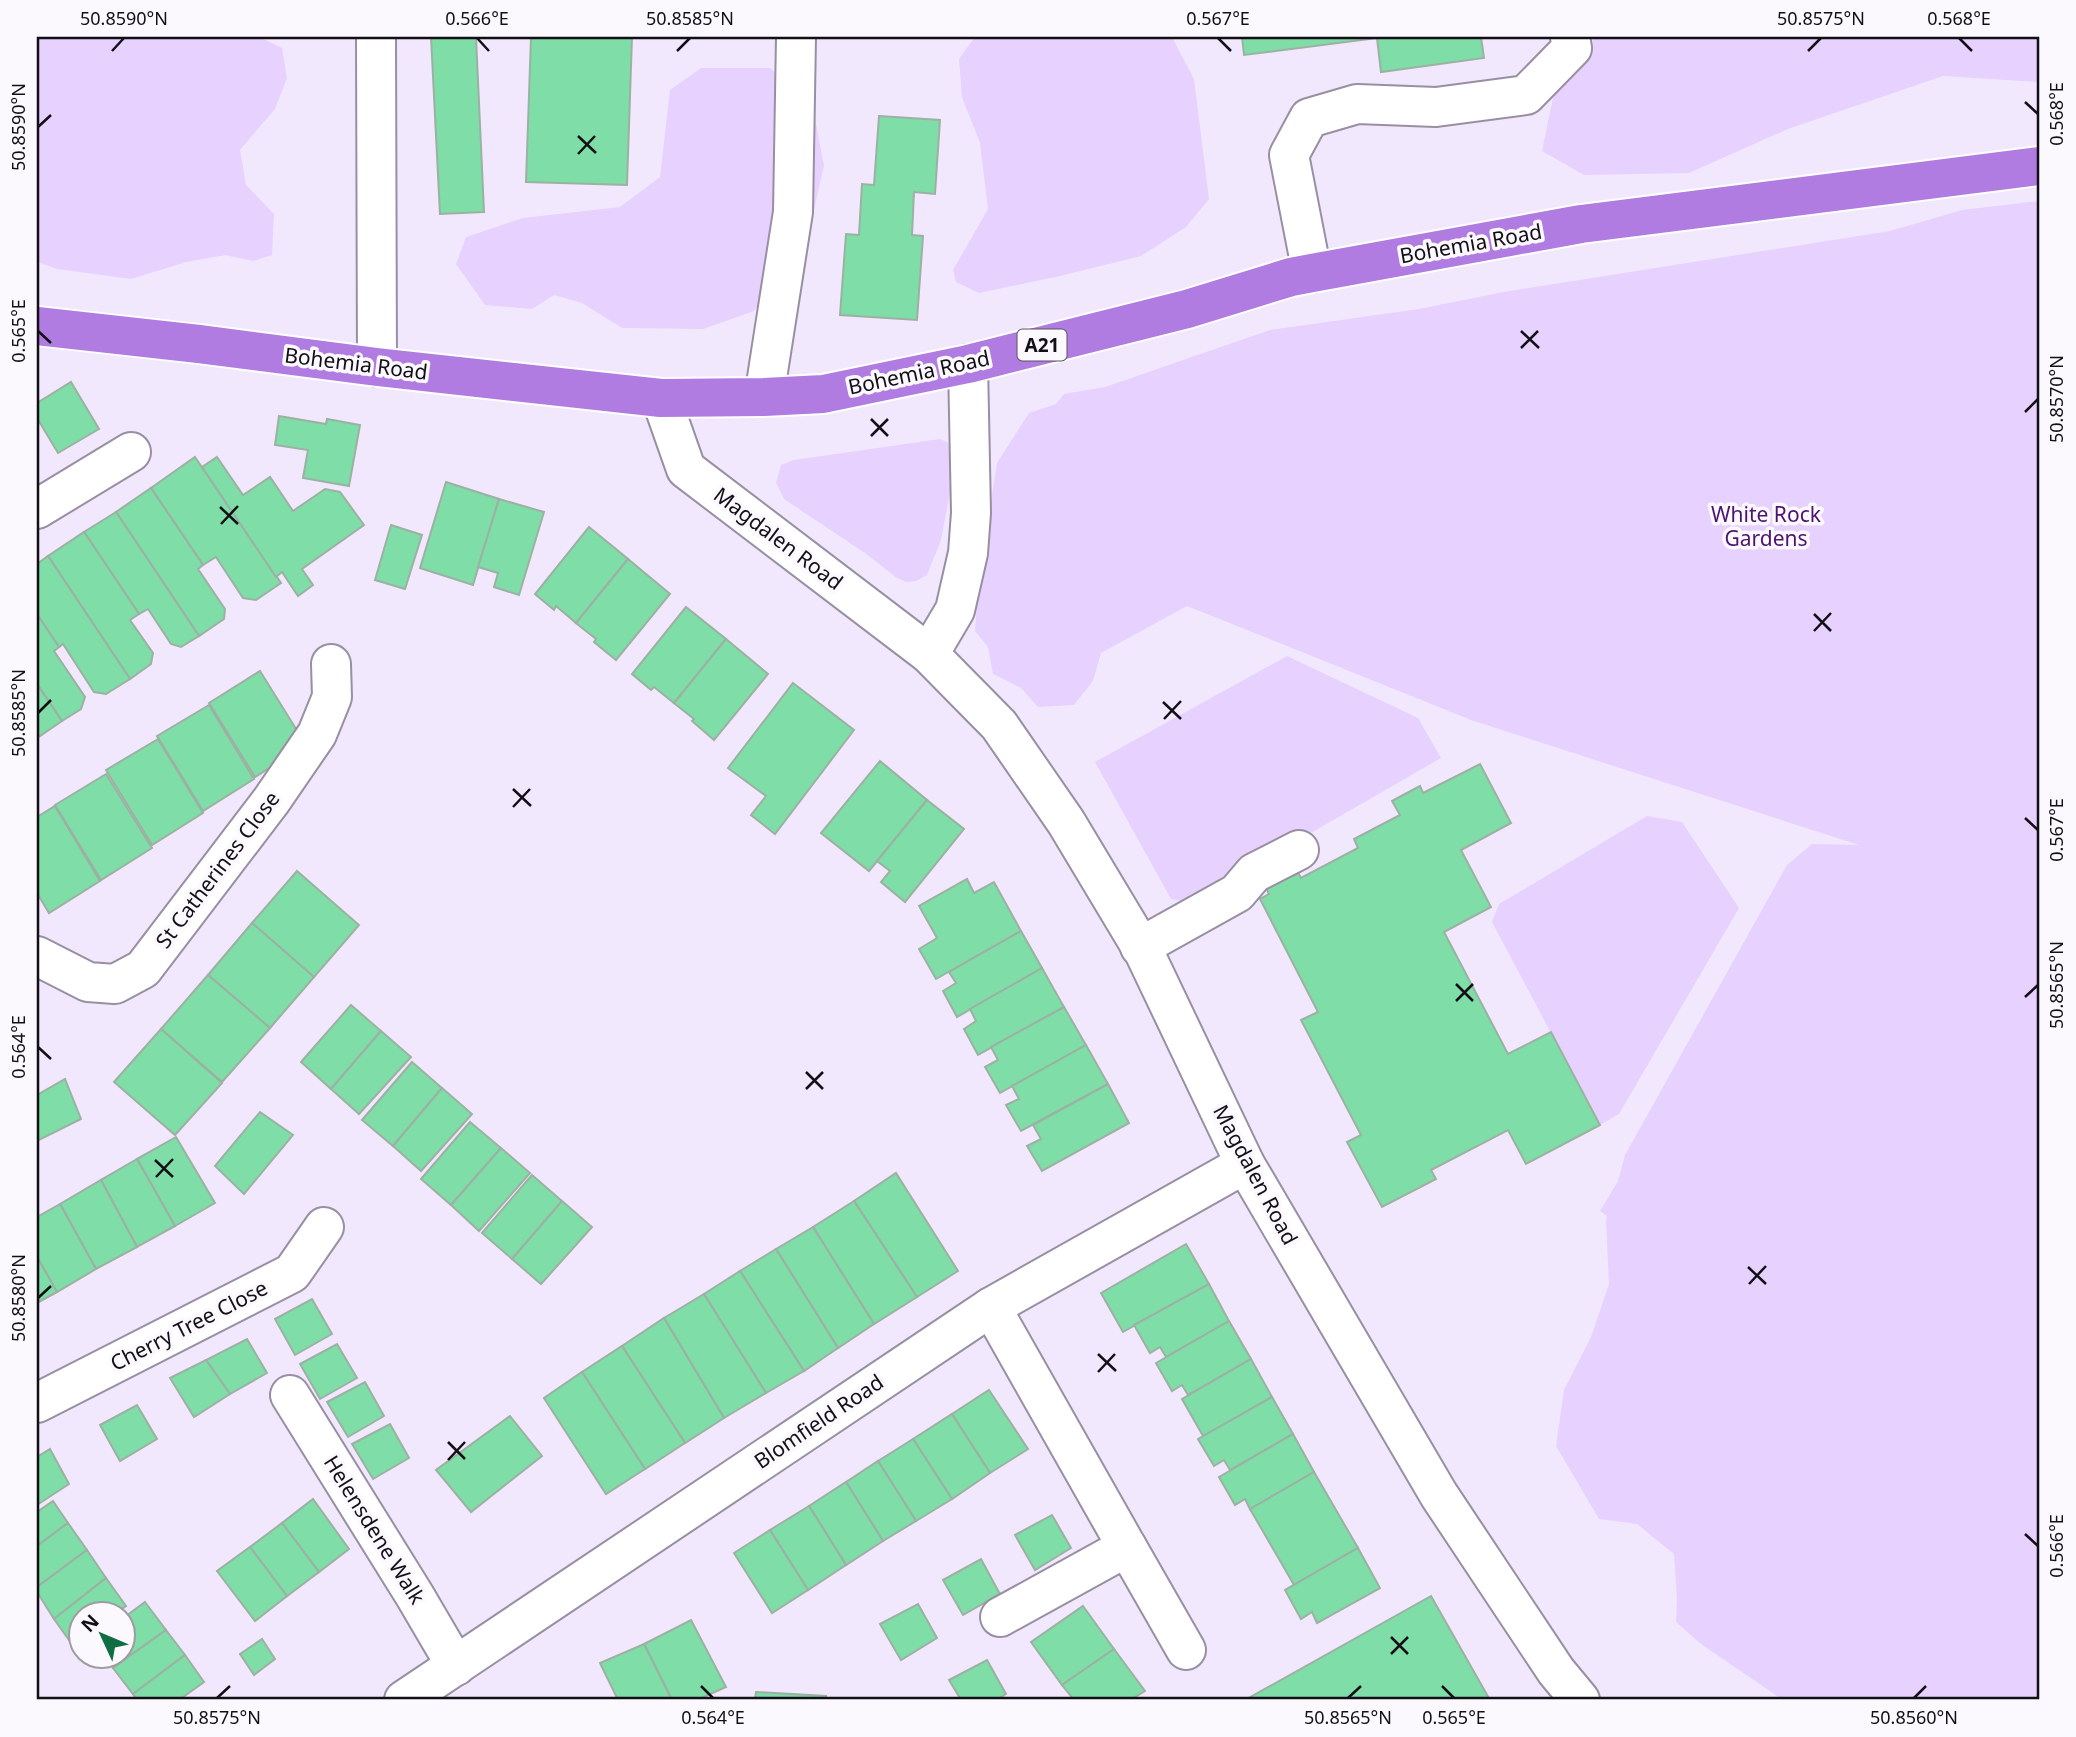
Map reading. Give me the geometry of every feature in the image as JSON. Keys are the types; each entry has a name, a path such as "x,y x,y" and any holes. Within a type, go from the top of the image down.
{"highway":[{"name":"Bohemia Road","path":"37,326 661,398 823,394 968,364 1187,309 1312,273 1581,225 2039,166"}],"street":[{"path":"376,37 377,367"},
{"path":"764,397 793,212 796,37"},
{"path":"1312,273 1289,155 1309,118 1357,104 1436,107 1526,95 1572,48 1570,37"},
{"path":"929,654 955,610 968,553 971,513 968,364"},
{"name":"Magdalen Road","path":"661,398 686,469 929,654 999,725 1066,822 1140,947 1245,1164 1439,1495 1556,1671 1580,1700"},
{"path":"37,509 131,452"},
{"name":"St Catherines Close","path":"37,956 88,982 115,984 143,969 271,802 317,734 332,696 331,664"},
{"path":"1140,947 1237,893 1254,873 1299,850"},
{"name":"Blomfield Road","path":"404,1700 991,1307 1245,1164"},
{"name":"Cherry Tree Close","path":"37,1403 292,1273 324,1227"},
{"path":"991,1307 1186,1650"},
{"name":"Helensdene Walk","path":"290,1395 456,1666"},
{"path":"1000,1617 1127,1547"}],"green space":[{"path":"37,37 259,37 282,48 287,78 275,109 240,150 246,185 274,214 272,255 253,261 225,255 186,262 131,279 57,269 37,262"},
{"path":"975,37 1172,37 1194,79 1209,199 1186,227 1141,256 979,293 956,282 953,270 988,209 980,143 962,97 959,59"},
{"path":"1593,37 2039,37 2039,82 1943,76 1788,129 1689,173 1584,175 1542,151 1554,93 1592,50"},
{"path":"701,68 770,68 812,103 824,166 806,244 754,311 703,329 622,328 582,303 554,295 532,309 485,305 456,264 466,237 523,218 620,207 660,177 670,90"},
{"name":"White Rock Gardens","path":"2039,201 2039,1700 1783,1700 1701,1644 1676,1622 1674,1554 1637,1524 1599,1519 1556,1446 1564,1390 1591,1337 1609,1284 1607,1216 1600,1211 1618,1181 1625,1155 1787,865 1812,844 1859,845 1471,720 1187,606 1101,653 1093,681 1074,705 1038,707 1021,688 993,674 988,647 975,631 979,579 997,463 1029,413 1056,404 1064,394 1105,387 1270,330 1419,309 1509,291 1890,231 1962,210"},
{"path":"940,439 947,442 954,453 955,466 941,540 927,575 916,581 906,582 897,578 865,553 784,499 776,483 781,465 794,460"},
{"path":"1287,656 1418,718 1441,758 1189,903 1171,899 1095,762"},
{"path":"1647,816 1682,822 1739,908 1619,1114 1600,1125 1492,922 1499,904"}],"building":[{"path":"431,37 476,37 484,212 440,214"},
{"path":"531,37 632,37 627,185 526,182"},
{"path":"1242,37 1481,37 1484,58 1381,72 1377,38 1244,55"},
{"path":"879,116 940,120 935,194 914,192 912,235 923,236 917,320 840,315 846,234 859,235 862,184 874,185"},
{"path":"71,382 99,429 58,453 37,418 37,403"},
{"path":"279,416 326,424 327,419 360,425 349,486 303,478 308,450 275,445"},
{"path":"195,457 281,583 256,600 243,598 216,557 203,565 151,488"},
{"path":"217,457 243,495 270,477 293,511 325,489 340,492 364,525 302,569 313,585 298,596 282,572 276,577 202,467"},
{"path":"446,482 499,499 473,585 420,568"},
{"path":"151,488 203,565 198,569 225,609 224,619 199,636 116,512"},
{"path":"499,499 544,512 519,595 494,587 498,573 478,567"},
{"path":"116,512 199,636 181,647 171,644 148,609 139,614 84,532"},
{"path":"391,525 422,535 405,589 375,580"},
{"path":"589,527 628,559 576,623 556,606 554,610 535,594"},
{"path":"84,532 139,614 130,620 153,653 151,664 130,679 48,556"},
{"path":"48,556 130,679 106,694 94,692 63,644 59,647 37,614 37,564"},
{"path":"628,559 670,594 616,660 576,623"},
{"path":"686,607 726,639 674,703 654,687 651,690 632,674"},
{"path":"37,614 59,647 54,651 85,697 81,709 62,721 37,684"},
{"path":"726,639 768,674 714,740 674,703"},
{"path":"260,671 306,745 255,777 209,703"},
{"path":"793,683 854,730 775,834 751,815 766,796 728,768"},
{"path":"37,684 62,721 37,738"},
{"path":"209,705 254,779 203,811 157,736"},
{"path":"158,739 203,813 152,845 106,770"},
{"path":"880,761 927,800 869,871 821,833"},
{"path":"1480,764 1511,823 1461,850 1491,907 1444,932 1508,1054 1551,1032 1600,1125 1526,1164 1508,1130 1431,1170 1436,1179 1382,1207 1347,1142 1361,1135 1301,1020 1318,1012 1260,899 1269,894 1264,884 1295,867 1301,878 1358,848 1354,839 1400,815 1392,801 1420,786 1423,793"},
{"path":"106,774 152,848 101,880 55,805"},
{"path":"927,800 964,829 905,902 881,882 890,871 877,861"},
{"path":"55,806 100,881 49,913 37,893 37,817"},
{"path":"297,871 359,925 314,977 252,923"},
{"path":"967,879 974,893 994,882 1021,931 936,979 919,949 937,938 919,906"},
{"path":"252,923 314,977 270,1028 208,975"},
{"path":"1021,931 1042,968 957,1017 943,991 956,983 949,972"},
{"path":"1042,968 1064,1007 978,1055 964,1029 976,1021 970,1009"},
{"path":"208,975 270,1028 222,1082 161,1029"},
{"path":"351,1005 381,1031 331,1089 301,1062"},
{"path":"1064,1007 1086,1045 1000,1093 985,1067 998,1060 991,1047"},
{"path":"161,1029 222,1083 175,1135 114,1082"},
{"path":"381,1031 411,1057 359,1114 331,1089"},
{"path":"1086,1045 1108,1084 1021,1131 1006,1105 1019,1099 1012,1086"},
{"path":"412,1062 442,1088 393,1146 362,1120"},
{"path":"65,1079 81,1119 37,1141 37,1095"},
{"path":"1108,1084 1129,1123 1042,1171 1027,1146 1041,1139 1033,1125"},
{"path":"442,1088 472,1114 421,1171 393,1146"},
{"path":"260,1112 293,1135 244,1194 215,1166"},
{"path":"470,1122 501,1148 451,1205 421,1179"},
{"path":"176,1137 215,1203 175,1226 137,1159"},
{"path":"501,1148 530,1173 479,1231 451,1205"},
{"path":"137,1159 175,1226 137,1247 101,1180"},
{"path":"896,1173 958,1271 917,1297 854,1201"},
{"path":"532,1175 562,1201 512,1259 482,1233"},
{"path":"101,1180 137,1247 96,1269 60,1204"},
{"path":"562,1201 592,1227 541,1284 512,1259"},
{"path":"854,1201 917,1297 874,1324 813,1227"},
{"path":"60,1204 96,1269 57,1292 37,1257 37,1217"},
{"path":"813,1227 874,1324 838,1348 776,1249"},
{"path":"1186,1244 1209,1284 1123,1332 1101,1293"},
{"path":"776,1249 838,1348 804,1371 740,1271"},
{"path":"37,1257 57,1292 37,1303"},
{"path":"740,1271 804,1371 766,1393 704,1294"},
{"path":"1209,1284 1229,1321 1166,1357 1160,1347 1150,1353 1134,1325"},
{"path":"704,1294 766,1393 724,1418 664,1318"},
{"path":"312,1299 332,1334 295,1355 275,1319"},
{"path":"664,1318 724,1418 685,1443 622,1346"},
{"path":"1229,1321 1251,1359 1188,1395 1182,1385 1172,1391 1156,1363"},
{"path":"247,1339 267,1373 230,1394 206,1360"},
{"path":"337,1344 357,1378 320,1399 300,1364"},
{"path":"622,1346 685,1443 645,1469 582,1372"},
{"path":"1251,1359 1272,1397 1203,1436 1182,1399"},
{"path":"206,1360 230,1394 194,1417 170,1378"},
{"path":"582,1372 645,1469 606,1494 544,1398"},
{"path":"365,1382 384,1416 348,1437 327,1402"},
{"path":"989,1390 1028,1449 990,1473 952,1414"},
{"path":"1272,1397 1293,1434 1230,1470 1224,1460 1214,1466 1198,1439"},
{"path":"137,1405 157,1439 120,1461 100,1425"},
{"path":"952,1414 990,1473 952,1499 913,1439"},
{"path":"510,1416 542,1456 471,1512 436,1470"},
{"path":"390,1424 409,1458 373,1479 352,1444"},
{"path":"1293,1434 1314,1472 1250,1509 1245,1499 1235,1505 1219,1477"},
{"path":"913,1439 952,1499 916,1521 878,1461"},
{"path":"50,1449 69,1484 37,1505 37,1457"},
{"path":"878,1461 916,1521 883,1541 846,1482"},
{"path":"1314,1472 1358,1548 1294,1585 1250,1509"},
{"path":"846,1482 883,1541 846,1565 809,1506"},
{"path":"313,1499 349,1549 319,1572 282,1523"},
{"path":"53,1501 68,1523 37,1546 37,1512"},
{"path":"809,1506 846,1565 808,1590 770,1530"},
{"path":"1052,1515 1071,1548 1035,1570 1015,1535"},
{"path":"68,1523 87,1550 37,1587 37,1546"},
{"path":"282,1523 319,1572 287,1596 250,1547"},
{"path":"770,1530 808,1590 772,1613 734,1553"},
{"path":"250,1547 287,1596 255,1621 217,1571"},
{"path":"1358,1548 1380,1588 1317,1623 1312,1612 1301,1619 1285,1590"},
{"path":"87,1550 106,1578 78,1600 66,1600 66,1610 54,1619 37,1592 37,1587"},
{"path":"981,1559 1000,1594 963,1615 943,1580"},
{"path":"106,1578 122,1600 78,1600"},
{"path":"1431,1596 1490,1700 1245,1700"},
{"path":"145,1602 166,1630 136,1652 136,1609"},
{"path":"918,1604 937,1638 901,1660 880,1624"},
{"path":"1083,1606 1114,1649 1062,1685 1031,1642"},
{"path":"66,1610 66,1636 54,1619"},
{"path":"691,1620 726,1687 697,1700 672,1700 644,1644"},
{"path":"166,1630 185,1655 133,1694 115,1670 136,1670 136,1652"},
{"path":"262,1639 275,1659 254,1675 240,1654"},
{"path":"644,1644 672,1700 618,1700 600,1663"},
{"path":"1114,1649 1145,1691 1130,1700 1074,1700 1062,1685"},
{"path":"185,1655 204,1682 179,1700 137,1700 133,1694"},
{"path":"987,1660 1006,1694 996,1700 961,1700 949,1680"},
{"path":"756,1692 826,1696 826,1700 755,1700"}]}
